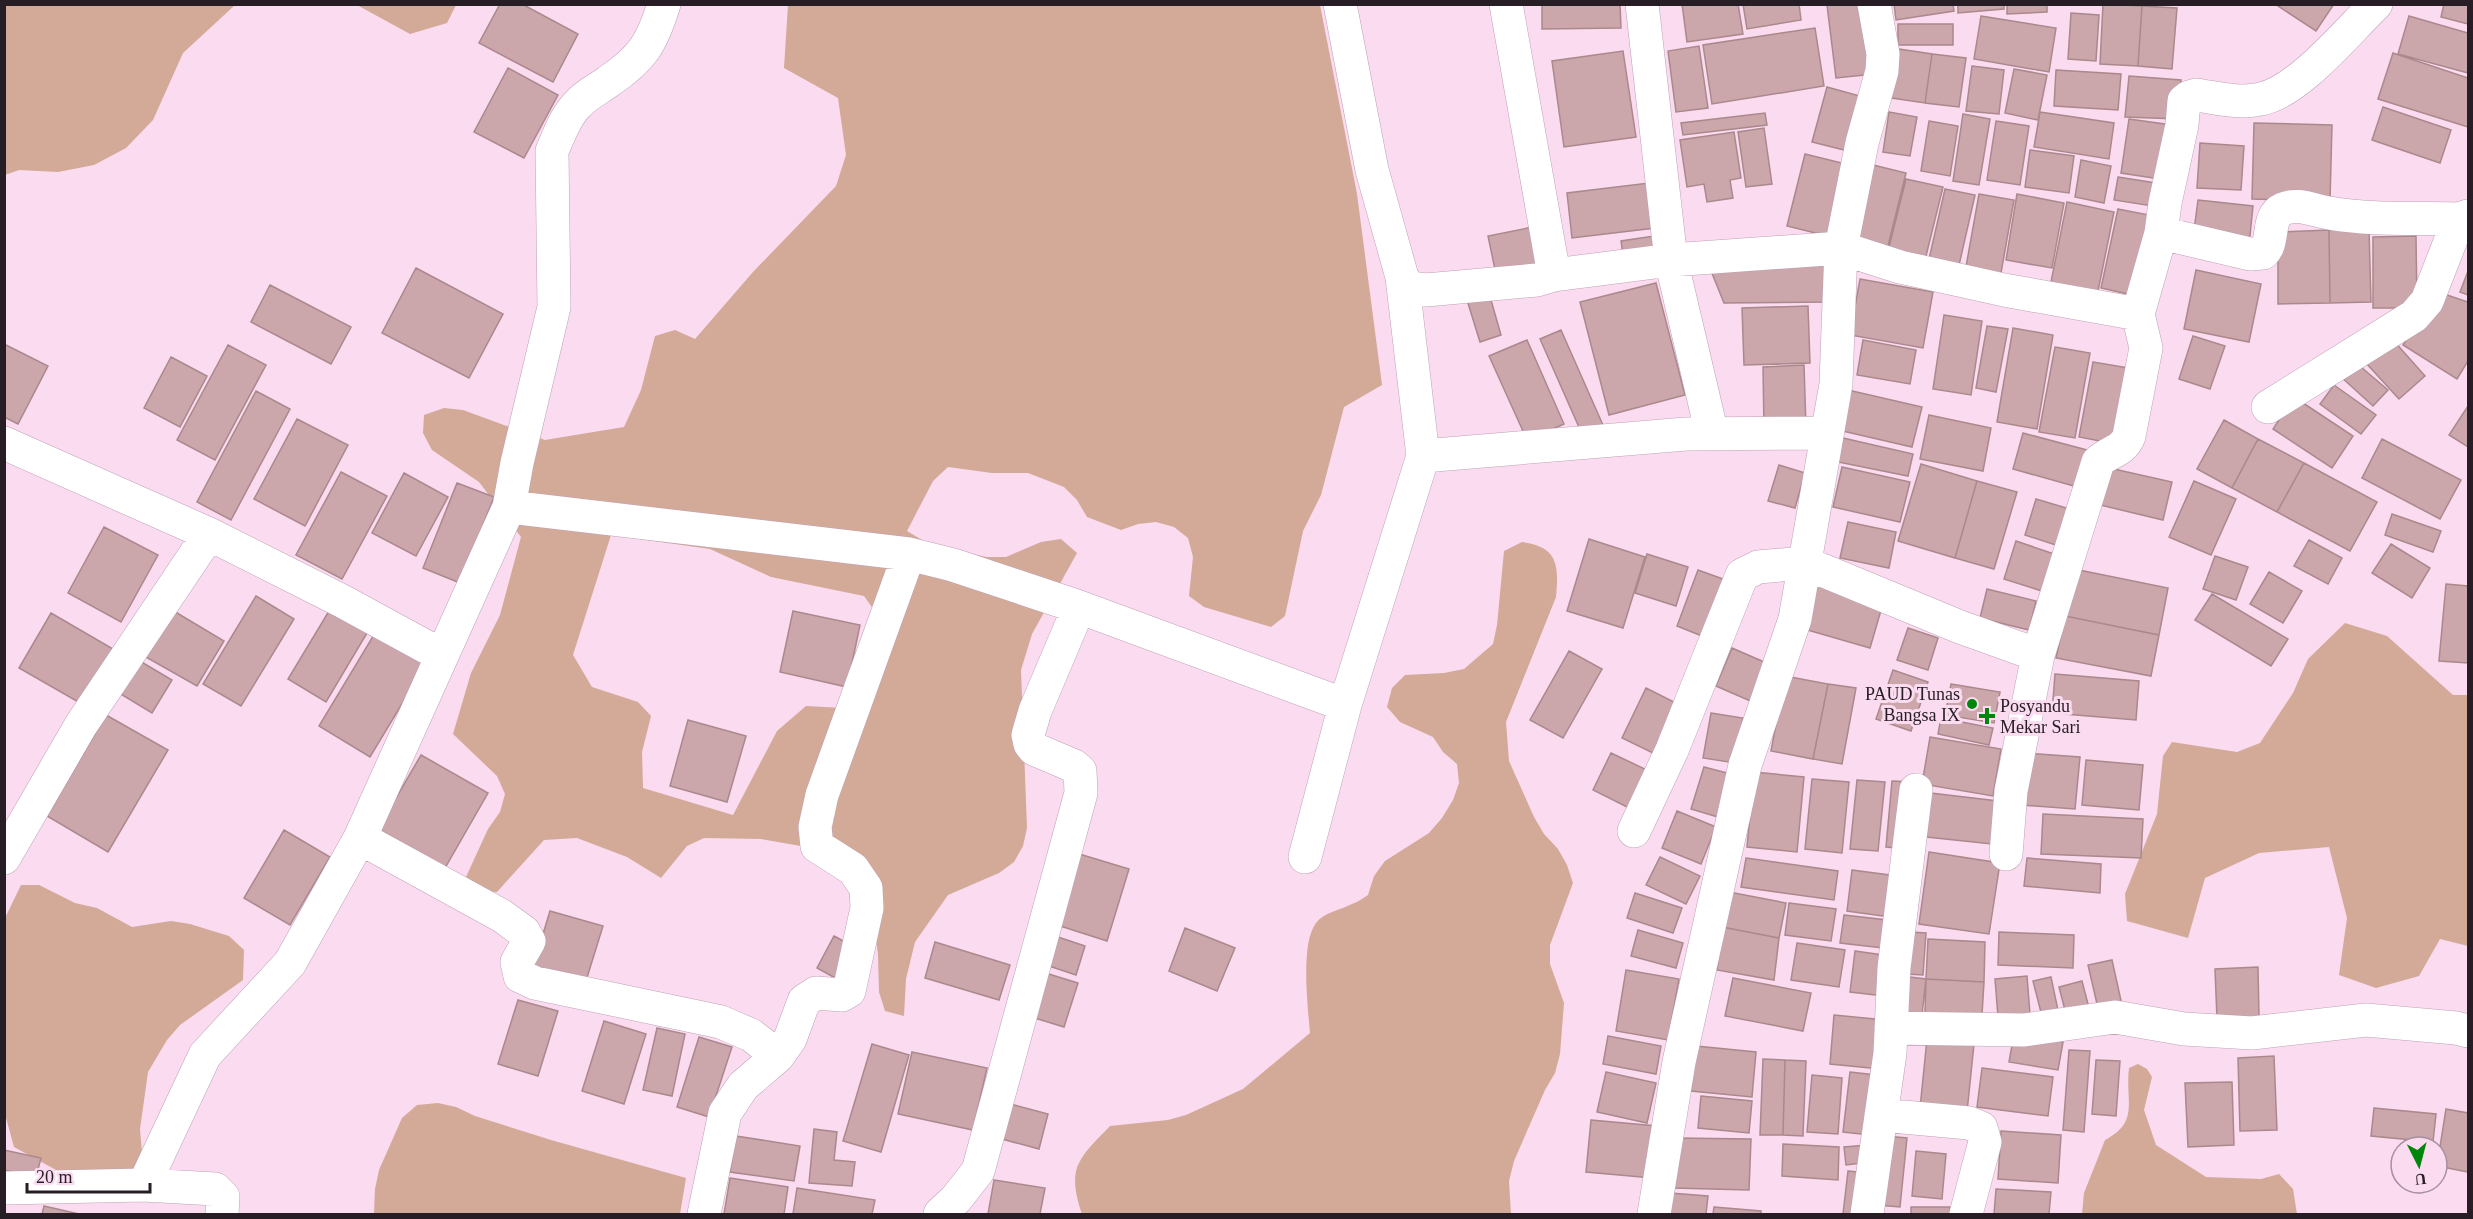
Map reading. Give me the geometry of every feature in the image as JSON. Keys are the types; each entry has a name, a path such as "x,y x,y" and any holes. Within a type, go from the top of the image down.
{"street":[{"path":"144,1185 205,1055 290,963 360,838 509,507 517,463 554,307 552,151 562,127 579,103 624,71 645,51 656,31 664,4"},
{"path":"1305,857 1345,705 1423,456 1402,277 1372,170 1340,4"},
{"path":"1506,4 1554,275"},
{"path":"1642,4 1671,260 1712,434"},
{"path":"1654,1215 1679,1062 1742,776 1795,619 1836,384 1841,248 1862,143 1882,71 1883,54 1874,4"},
{"path":"2007,854 2011,791 2038,655 2098,462 2122,448 2129,436 2146,348 2138,314 2161,233 2182,125 2184,101 2196,95 2240,101 2260,100 2280,93 2297,81 2376,4"},
{"path":"2161,233 2250,254 2263,253 2268,248 2274,217 2282,209 2298,206 2330,214 2464,218 2427,301 2414,316 2268,407"},
{"path":"1402,277 1409,288 1426,290 1537,280 1554,275 1671,260 1841,248 1900,267 2004,290 2138,314"},
{"path":"1423,456 1666,435 1826,433"},
{"path":"4,443 209,534 342,601 441,655"},
{"path":"509,507 909,554 953,565 1079,607 1345,705"},
{"path":"4,858 81,725 209,534"},
{"path":"704,1215 725,1113 743,1086 778,1056 790,1039 804,1001 816,993 842,995 849,991 867,908 866,888 853,869 817,846 815,826 822,795 909,554"},
{"path":"1635,831 1672,750 1742,575 1758,567 1805,563 1960,627 2038,655"},
{"path":"940,1215 978,1171 1081,793 1080,771 1074,766 1034,749 1029,744 1028,735 1035,711 1079,607"},
{"path":"1868,1215 1891,1028 1894,968 1916,790"},
{"path":"360,838 502,916 524,932 529,941 517,962 520,976 535,983 721,1022 751,1035 778,1056"},
{"path":"1891,1028 2024,1030 2115,1017 2184,1029 2219,1032 2252,1033 2366,1020 2469,1031"},
{"path":"1881,1115 1969,1122 1981,1128 1985,1142 1966,1215"},
{"path":"4,1188 144,1185 215,1189 223,1197 222,1215"}],"shaded area":[{"path":"4,5 235,5 183,53 153,120 126,148 94,165 58,172 19,170 5,175"},
{"path":"357,5 456,5 447,23 410,34"},
{"path":"788,5 1320,5 1357,194 1382,385 1344,407 1321,495 1303,531 1285,616 1271,627 1204,607 1189,596 1193,557 1188,538 1174,527 1156,522 1138,524 1121,530 1087,517 1077,500 1064,487 1028,473 992,473 948,467 933,481 907,531 927,543 986,557 1006,557 1041,542 1061,539 1077,553 1032,634 1021,670 1027,828 1023,846 1014,862 999,873 948,895 915,942 906,979 904,1016 885,1011 879,992 878,954 868,880 841,853 761,839 704,838 687,846 661,878 627,857 577,838 544,840 497,892 479,891 466,877 488,829 500,812 505,794 497,776 453,734 471,673 500,615 521,537 479,482 432,450 423,433 424,415 444,408 463,410 545,440 624,427 641,390 655,336 675,330 695,339 753,272 836,186 846,155 838,98 784,68","holes":["611,535 710,549 771,577 864,596 889,631 843,708 806,706 777,731 733,815 643,788 642,752 651,716 638,702 592,687 573,655"]},
{"path":"1522,542 1543,548 1554,559 1557,586 1556,597 1506,722 1509,761 1534,817 1544,834 1558,849 1573,883 1550,945 1550,964 1564,1003 1560,1054 1555,1073 1545,1090 1514,1161 1509,1181 1511,1214 1082,1214 1078,1202 1075,1175 1085,1153 1110,1126 1168,1120 1186,1115 1243,1089 1310,1033 1307,960 1311,933 1316,923 1328,914 1368,895 1374,876 1385,861 1429,833 1442,818 1453,800 1459,783 1457,764 1443,752 1433,737 1400,722 1387,707 1392,688 1405,675 1444,673 1464,669 1493,644 1504,551"},
{"path":"2345,623 2387,636 2453,695 2468,695 2468,946 2440,939 2419,976 2376,988 2339,975 2347,918 2329,847 2259,853 2205,878 2188,938 2127,921 2125,894 2157,814 2163,756 2172,742 2237,752 2260,743 2293,693 2308,659"},
{"path":"21,885 39,885 75,903 97,908 132,927 171,921 190,924 229,936 244,950 243,980 180,1025 167,1040 148,1072 140,1129 143,1166 91,1189 14,1147 5,1114 5,918"},
{"path":"2138,1064 2147,1069 2152,1077 2144,1110 2156,1145 2206,1177 2261,1179 2279,1174 2293,1189 2297,1214 2082,1214 2084,1193 2105,1140 2123,1126 2127,1118 2129,1068"},
{"path":"438,1103 551,1140 686,1178 680,1214 374,1214 375,1189 379,1170 402,1118 417,1105"}],"building":[{"path":"500,4 522,4 578,34 553,82 479,43"},
{"path":"1542,4 1620,4 1621,28 1542,29"},
{"path":"1682,4 1738,4 1743,34 1687,42"},
{"path":"1743,4 1799,4 1801,20 1747,29"},
{"path":"1866,4 1874,74 1836,78 1827,5"},
{"path":"1894,4 1953,4 1954,11 1896,20"},
{"path":"1958,4 2004,4 2004,9 1958,13"},
{"path":"2007,4 2047,4 2047,12 2007,14"},
{"path":"2103,4 2142,6 2138,66 2100,64"},
{"path":"2275,4 2334,4 2316,31"},
{"path":"2444,4 2468,4 2468,24 2441,17"},
{"path":"2142,6 2177,8 2172,69 2138,66"},
{"path":"2071,13 2099,15 2096,61 2068,59"},
{"path":"1981,16 2056,28 2049,72 1974,59"},
{"path":"2409,16 2468,33 2468,73 2398,54"},
{"path":"1898,24 1953,24 1953,45 1898,45"},
{"path":"1815,28 1824,86 1712,104 1703,45"},
{"path":"1699,46 1708,108 1676,112 1668,51"},
{"path":"1892,48 1932,54 1925,103 1885,97"},
{"path":"1623,51 1636,137 1564,147 1552,61"},
{"path":"2393,53 2468,78 2468,127 2378,99"},
{"path":"1932,54 1966,58 1959,107 1925,103"},
{"path":"1972,66 2004,70 1999,114 1966,111"},
{"path":"508,68 558,95 524,158 474,132"},
{"path":"2014,69 2047,75 2038,120 2005,113"},
{"path":"2056,70 2121,74 2118,110 2054,106"},
{"path":"2129,76 2181,80 2178,119 2125,117"},
{"path":"1827,87 1867,98 1852,152 1812,142"},
{"path":"2383,107 2451,130 2440,163 2372,140"},
{"path":"1889,112 1917,117 1910,156 1883,152"},
{"path":"2040,112 2114,123 2109,159 2034,147"},
{"path":"1765,113 1767,125 1683,135 1681,123"},
{"path":"1963,114 1990,119 1979,185 1953,181"},
{"path":"2129,119 2179,126 2166,180 2121,173"},
{"path":"1929,121 1958,126 1950,176 1921,171"},
{"path":"1996,121 2029,126 2020,185 1987,180"},
{"path":"2254,123 2332,125 2330,201 2252,199"},
{"path":"1764,128 1772,184 1746,187 1738,132"},
{"path":"1734,132 1741,178 1730,180 1733,198 1707,202 1704,184 1687,187 1680,140"},
{"path":"2200,143 2244,146 2241,190 2197,188"},
{"path":"2030,150 2074,156 2069,193 2025,187"},
{"path":"1805,154 1854,166 1836,238 1787,226"},
{"path":"2081,160 2111,166 2104,203 2075,197"},
{"path":"1869,164 1906,173 1888,246 1850,236"},
{"path":"2118,177 2162,184 2159,207 2114,200"},
{"path":"1906,179 1943,187 1925,260 1888,251"},
{"path":"1649,183 1655,228 1572,238 1567,193"},
{"path":"1945,189 1975,195 1957,274 1927,268"},
{"path":"1979,194 2014,200 1999,284 1964,278"},
{"path":"2017,194 2064,203 2052,268 2006,260"},
{"path":"2198,200 2253,206 2249,245 2193,238"},
{"path":"2067,202 2114,212 2096,301 2049,292"},
{"path":"2118,209 2159,217 2141,297 2101,288"},
{"path":"1533,227 1542,270 1497,279 1488,236"},
{"path":"2329,230 2369,230 2371,302 2330,303"},
{"path":"2329,230 2330,303 2278,304 2278,232"},
{"path":"1654,236 1656,257 1624,262 1621,241"},
{"path":"2416,236 2417,308 2373,308 2373,237"},
{"path":"1830,254 1830,302 1724,303 1709,266"},
{"path":"416,268 503,314 469,378 382,333"},
{"path":"2196,270 2261,284 2249,342 2184,329"},
{"path":"2468,271 2468,295 2460,292"},
{"path":"1860,279 1933,292 1923,348 1850,335"},
{"path":"1656,283 1685,395 1609,415 1580,302"},
{"path":"270,285 351,327 331,364 251,322"},
{"path":"2438,292 2468,302 2468,361 2457,379 2403,345"},
{"path":"1489,293 1501,335 1480,342 1467,300"},
{"path":"1808,306 1810,363 1744,365 1742,308"},
{"path":"1944,315 1982,321 1971,395 1933,389"},
{"path":"1987,326 2008,329 1996,392 1976,388"},
{"path":"2013,328 2053,335 2037,429 1997,422"},
{"path":"1561,330 1603,425 1582,434 1540,339"},
{"path":"2193,336 2225,346 2210,389 2179,379"},
{"path":"1527,340 1564,424 1527,440 1489,356"},
{"path":"1863,340 1916,350 1910,384 1857,375"},
{"path":"2393,340 2425,376 2399,399 2366,363"},
{"path":"4,344 48,366 18,424 4,417"},
{"path":"228,345 266,365 215,460 177,440"},
{"path":"2055,347 2090,353 2075,438 2039,432"},
{"path":"171,357 207,376 180,427 144,408"},
{"path":"2354,361 2388,390 2373,406 2340,376"},
{"path":"2093,362 2135,369 2121,445 2079,437"},
{"path":"1804,365 1806,427 1764,429 1763,367"},
{"path":"2334,385 2376,415 2361,434 2320,404"},
{"path":"1848,390 1922,407 1912,447 1838,430"},
{"path":"256,391 290,409 231,520 197,502"},
{"path":"2294,397 2353,436 2332,468 2273,429"},
{"path":"2468,406 2468,447 2449,435"},
{"path":"1929,415 1991,428 1983,471 1920,459"},
{"path":"297,419 348,445 305,526 254,499"},
{"path":"2224,420 2258,439 2232,488 2197,469"},
{"path":"2023,433 2091,451 2081,488 2013,469"},
{"path":"1843,438 1913,454 1908,476 1838,462"},
{"path":"2258,439 2304,463 2277,512 2232,488"},
{"path":"2382,439 2461,480 2440,519 2362,478"},
{"path":"2304,463 2377,502 2350,551 2277,512"},
{"path":"1921,464 1977,481 1955,558 1898,541"},
{"path":"1779,465 1805,473 1795,508 1768,501"},
{"path":"1842,467 1910,482 1900,522 1833,507"},
{"path":"2105,467 2172,482 2163,520 2096,504"},
{"path":"341,472 387,496 342,579 296,555"},
{"path":"404,473 448,497 416,556 372,533"},
{"path":"1977,481 2017,492 1994,569 1955,558"},
{"path":"2194,481 2236,499 2211,555 2169,537"},
{"path":"457,483 494,497 460,583 423,568"},
{"path":"2036,499 2073,510 2062,547 2025,535"},
{"path":"2392,514 2441,531 2433,552 2385,535"},
{"path":"1848,522 1896,532 1889,568 1840,558"},
{"path":"104,527 158,555 121,622 68,593"},
{"path":"1589,539 1645,557 1623,628 1567,611"},
{"path":"2309,540 2342,558 2328,584 2294,566"},
{"path":"2016,541 2057,555 2045,592 2004,579"},
{"path":"2391,544 2430,568 2412,598 2372,573"},
{"path":"1647,554 1688,567 1676,606 1635,593"},
{"path":"2215,556 2248,567 2236,600 2203,589"},
{"path":"2074,569 2168,588 2159,635 2065,616"},
{"path":"1698,570 1734,583 1712,640 1677,626"},
{"path":"2269,572 2302,591 2283,623 2250,604"},
{"path":"1819,580 1884,600 1870,648 1804,629"},
{"path":"2446,584 2468,586 2468,663 2439,661"},
{"path":"1987,589 2036,601 2029,630 1980,618"},
{"path":"2212,594 2288,639 2271,666 2195,620"},
{"path":"256,596 294,619 241,706 203,684"},
{"path":"332,606 370,628 326,702 288,679"},
{"path":"172,610 224,641 197,686 144,656"},
{"path":"793,611 860,625 847,687 780,672"},
{"path":"51,613 113,649 80,703 19,668"},
{"path":"2065,616 2159,635 2151,676 2056,658"},
{"path":"1908,628 1938,638 1928,670 1897,660"},
{"path":"375,633 426,664 370,757 319,726"},
{"path":"1732,648 1771,665 1755,703 1716,686"},
{"path":"1569,651 1602,669 1563,738 1530,720"},
{"path":"133,657 172,680 152,713 114,690"},
{"path":"1893,670 1928,682 1911,731 1876,719"},
{"path":"2055,674 2139,681 2136,720 2052,713"},
{"path":"1785,676 1828,684 1813,759 1771,751"},
{"path":"1828,684 1856,688 1842,764 1813,759"},
{"name":"PAUD Tunas Bangsa IX","path":"1951,684 2000,692 1994,723 1945,715"},
{"path":"1646,688 1678,704 1655,754 1622,738"},
{"path":"1711,713 1743,718 1735,763 1703,758"},
{"path":"106,715 168,750 108,852 47,816"},
{"path":"1941,718 1993,728 1989,745 1938,734"},
{"path":"688,720 746,736 727,802 670,786"},
{"path":"1930,737 2001,749 1993,796 1922,784"},
{"path":"1611,753 1649,771 1631,809 1593,790"},
{"path":"2027,753 2080,757 2075,809 2022,805"},
{"path":"421,755 488,793 445,868 378,829"},
{"path":"2086,760 2143,765 2139,810 2082,805"},
{"path":"1704,767 1731,774 1718,817 1691,809"},
{"path":"1754,772 1804,777 1797,852 1747,847"},
{"path":"1812,779 1849,782 1842,853 1805,849"},
{"path":"1857,780 1885,782 1878,851 1850,849"},
{"path":"1892,781 1914,782 1907,849 1886,847"},
{"path":"1922,792 1998,801 1992,844 1917,836"},
{"path":"1677,811 1716,827 1701,864 1662,848"},
{"path":"2043,814 2143,819 2141,858 2041,854"},
{"path":"284,830 330,857 290,925 244,898"},
{"path":"1929,852 2000,863 1989,934 1919,924"},
{"path":"1076,853 1129,869 1107,941 1054,924"},
{"path":"1660,857 1700,876 1686,904 1646,885"},
{"path":"1746,858 1838,871 1834,900 1741,887"},
{"path":"2027,858 2101,864 2100,893 2024,886"},
{"path":"1852,870 1897,876 1890,917 1847,911"},
{"path":"1729,892 1786,903 1779,938 1722,927"},
{"path":"1635,893 1682,908 1673,933 1627,918"},
{"path":"1789,903 1836,909 1831,941 1785,935"},
{"path":"550,911 603,926 585,984 533,967"},
{"path":"1844,915 1887,920 1883,948 1840,943"},
{"path":"1722,927 1779,938 1774,980 1717,970"},
{"path":"1185,928 1235,948 1217,991 1169,971"},
{"path":"1638,930 1683,943 1676,968 1631,956"},
{"path":"1910,932 1926,933 1923,975 1907,974"},
{"path":"1999,932 2074,935 2073,968 1998,965"},
{"path":"1049,934 1085,946 1076,975 1040,963"},
{"path":"834,936 851,945 835,978 817,968"},
{"path":"1928,939 1985,942 1984,982 1926,979"},
{"path":"935,942 1010,965 999,1000 925,978"},
{"path":"1797,943 1845,950 1839,987 1791,980"},
{"path":"1855,951 1890,956 1884,996 1850,992"},
{"path":"2112,960 2124,1014 2100,1017 2088,965"},
{"path":"2258,967 2259,1017 2217,1019 2215,969"},
{"path":"1626,970 1679,979 1668,1040 1616,1031"},
{"path":"1039,971 1078,983 1064,1027 1025,1015"},
{"path":"1901,976 1926,979 1921,1024 1894,1021"},
{"path":"2027,976 2030,1014 1998,1017 1995,979"},
{"path":"2051,977 2060,1020 2044,1024 2033,981"},
{"path":"1733,978 1811,993 1803,1031 1725,1016"},
{"path":"1926,979 1984,982 1982,1015 1925,1013"},
{"path":"2082,981 2089,1008 2066,1014 2059,987"},
{"path":"518,1000 558,1011 538,1076 498,1064"},
{"path":"1834,1015 1885,1020 1880,1069 1830,1064"},
{"path":"604,1021 646,1034 624,1104 582,1091"},
{"path":"657,1028 685,1034 672,1096 643,1090"},
{"path":"2014,1034 2063,1042 2058,1070 2009,1062"},
{"path":"1608,1036 1661,1046 1656,1074 1603,1064"},
{"path":"699,1037 732,1047 709,1117 677,1107"},
{"path":"1927,1039 1974,1044 1967,1112 1920,1108"},
{"path":"872,1044 909,1055 881,1152 843,1141"},
{"path":"1696,1046 1756,1052 1752,1097 1691,1091"},
{"path":"2069,1050 2090,1051 2084,1132 2063,1130"},
{"path":"912,1052 987,1068 973,1130 898,1114"},
{"path":"2274,1056 2277,1130 2240,1131 2238,1058"},
{"path":"1763,1059 1785,1060 1783,1135 1760,1135"},
{"path":"1785,1060 1806,1061 1803,1136 1783,1135"},
{"path":"2096,1060 2120,1061 2116,1116 2092,1114"},
{"path":"1982,1068 2053,1077 2048,1116 1977,1107"},
{"path":"1606,1072 1656,1083 1647,1123 1597,1112"},
{"path":"1850,1072 1876,1075 1870,1135 1843,1132"},
{"path":"1812,1075 1842,1078 1838,1134 1807,1132"},
{"path":"2232,1082 2234,1145 2188,1147 2185,1083"},
{"path":"1701,1096 1752,1101 1749,1133 1698,1128"},
{"path":"1007,1103 1048,1114 1039,1149 998,1138"},
{"path":"2374,1108 2436,1114 2434,1135 2389,1135 2389,1138 2371,1136"},
{"path":"2446,1109 2468,1113 2468,1172 2449,1168 2449,1135 2442,1135"},
{"path":"1591,1120 1657,1126 1652,1178 1586,1172"},
{"path":"814,1129 837,1132 834,1160 855,1162 852,1186 809,1183"},
{"path":"2001,1131 2061,1135 2058,1183 1998,1179"},
{"path":"736,1136 800,1146 794,1181 730,1172"},
{"path":"1885,1136 1907,1138 1900,1207 1877,1205"},
{"path":"1675,1138 1751,1139 1749,1190 1673,1188"},
{"path":"1783,1144 1839,1147 1838,1180 1782,1176"},
{"path":"1868,1145 1870,1162 1846,1165 1844,1147"},
{"path":"4,1150 41,1158 36,1177 4,1170"},
{"path":"1916,1151 1946,1154 1942,1199 1912,1196"},
{"path":"1848,1171 1868,1173 1863,1214 1843,1214"},
{"path":"730,1178 788,1187 784,1214 724,1214"},
{"path":"994,1180 1045,1188 1040,1214 988,1214"},
{"path":"797,1188 875,1200 872,1214 793,1214"},
{"path":"1996,1189 2051,1192 2049,1214 1994,1214"},
{"path":"1670,1193 1708,1196 1706,1214 1668,1214"},
{"path":"44,1206 79,1214 42,1214"},
{"path":"1714,1207 1761,1211 1761,1214 1713,1214"},
{"path":"1911,1207 1950,1207 1950,1214 1911,1214"}],"place":[{"name":"PAUD Tunas Bangsa IX","path":"1972,704"},
{"name":"Posyandu Mekar Sari","path":"1987,716"}]}
